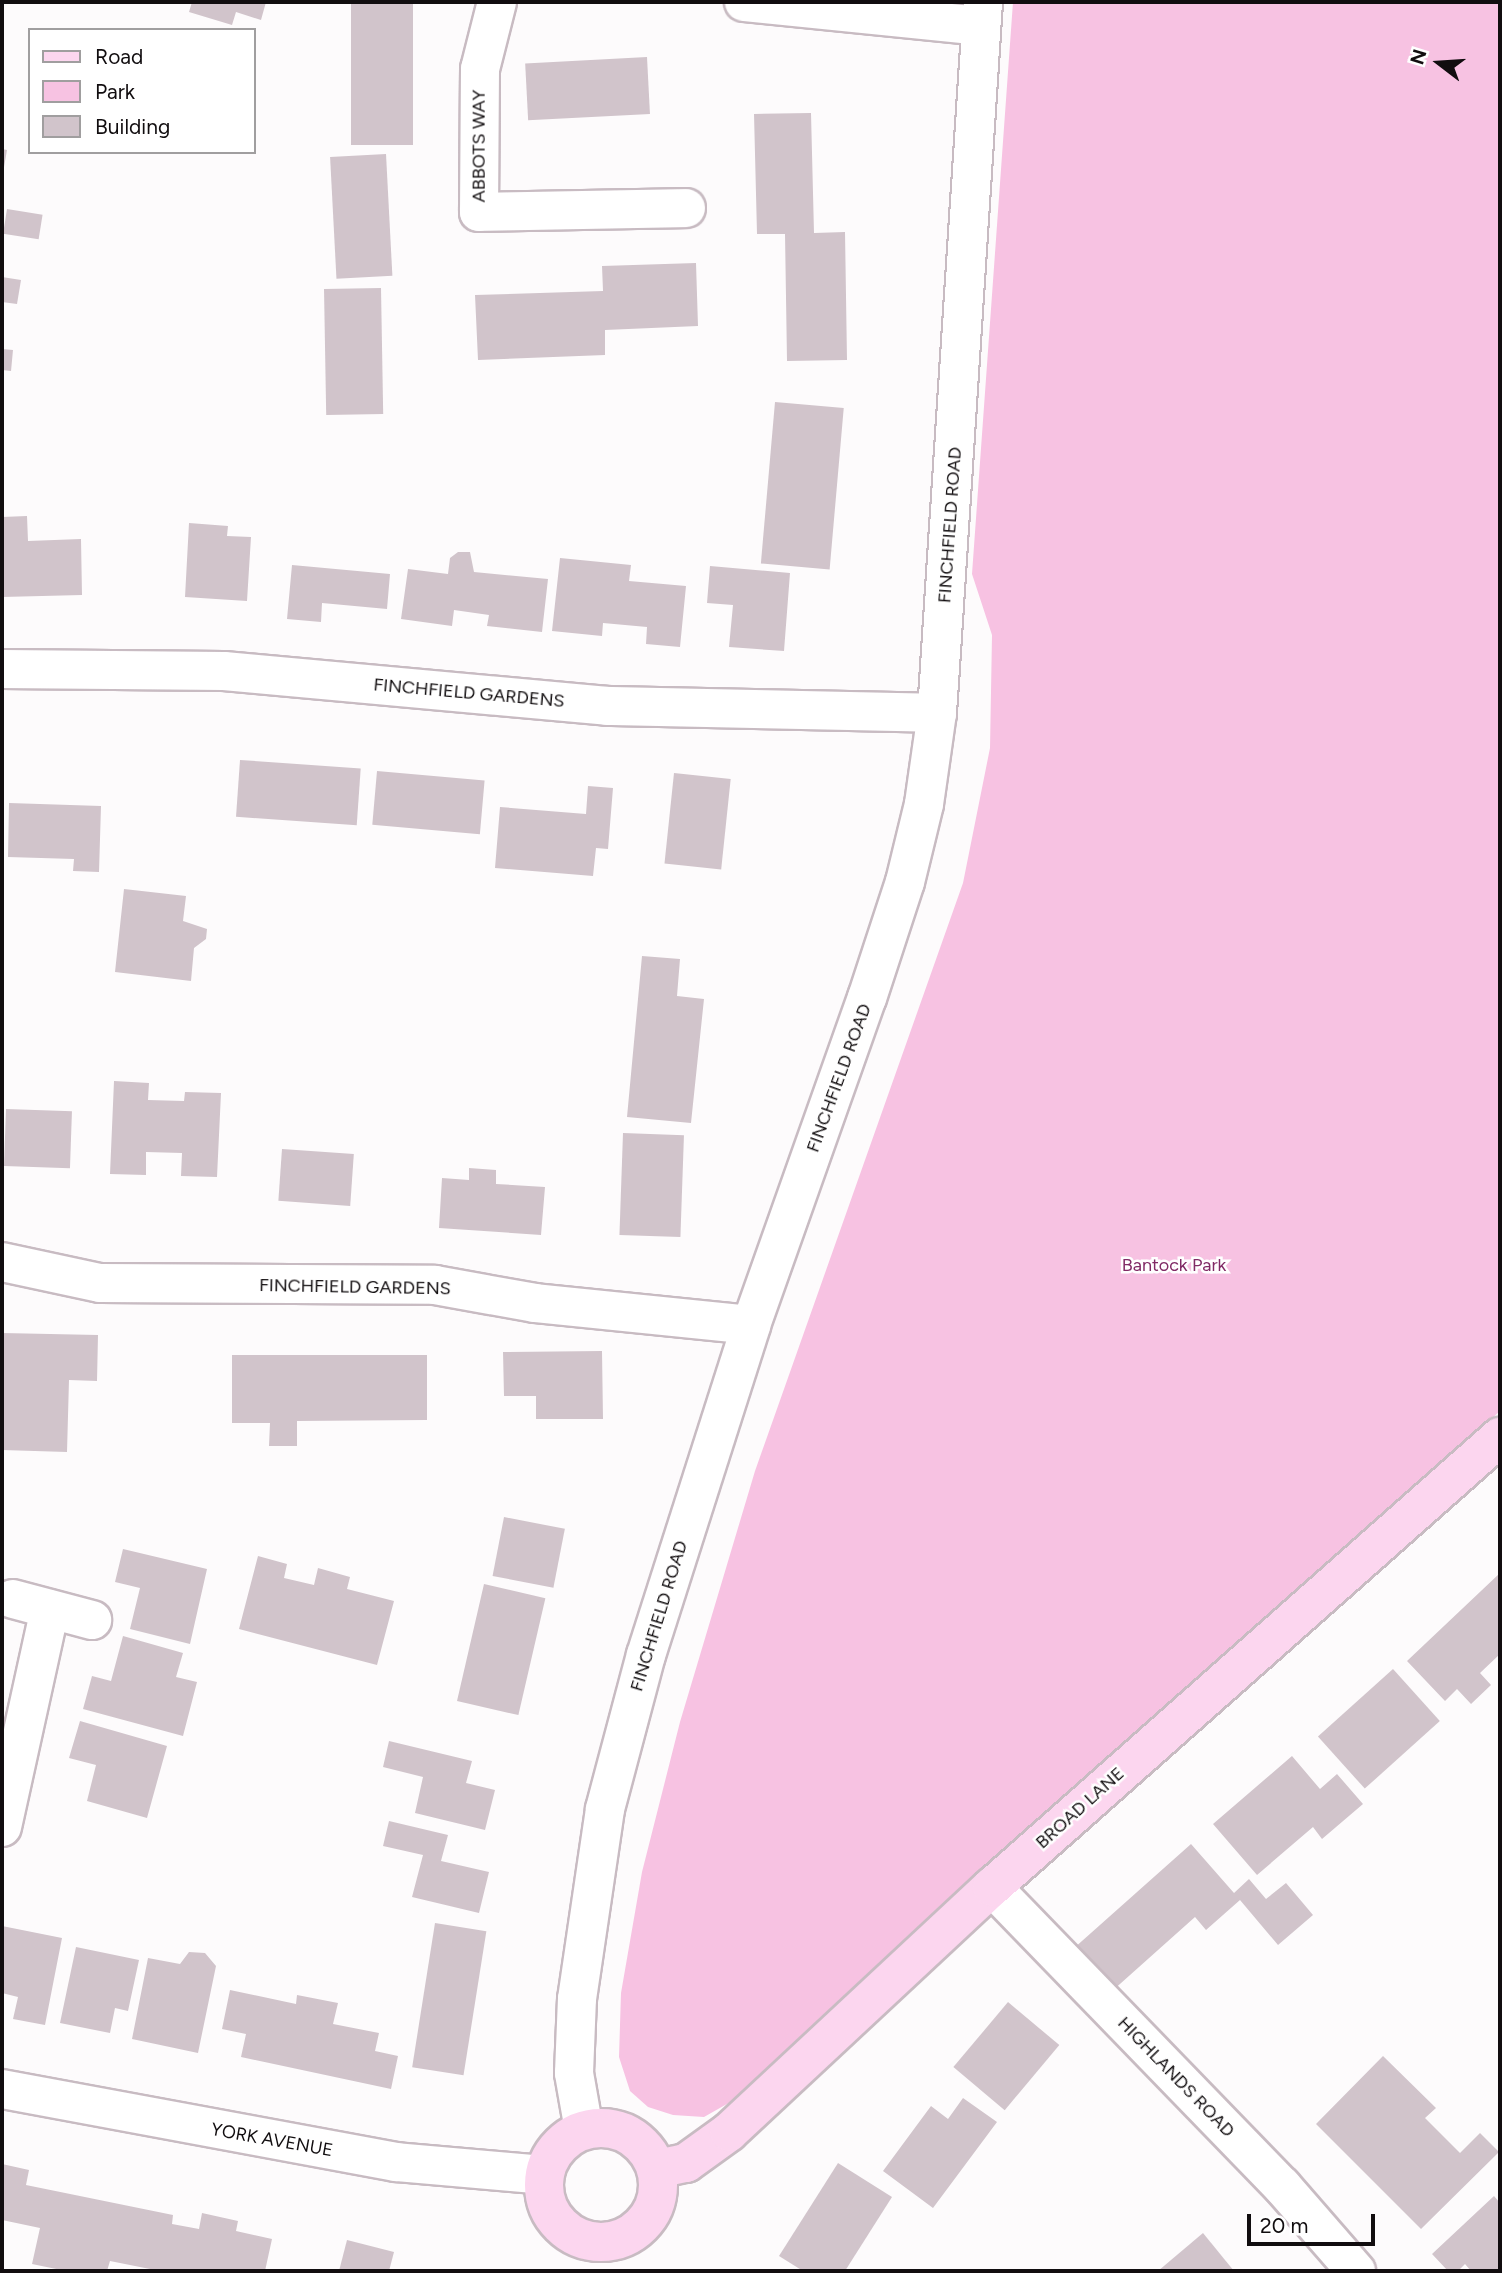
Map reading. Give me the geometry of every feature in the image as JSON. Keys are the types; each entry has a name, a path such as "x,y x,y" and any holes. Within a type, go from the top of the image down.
{"main road":[{"name":"BROAD LANE","path":"657,2169 686,2162 729,2132 992,1887 1500,1437"},
{"path":"584,2130 621,2130 649,2153 657,2169 657,2195 648,2219 601,2257 558,2223 547,2201 544,2175 558,2147 584,2130"}],"street":[{"name":"ABBOTS WAY","path":"497,2 480,69 479,212 686,208"},
{"path":"744,2 982,14"},
{"name":"FINCHFIELD ROAD","path":"584,2130 575,2073 577,1999 605,1809 646,1655 751,1325 905,882 924,804 937,713 982,14"},
{"name":"FINCHFIELD GARDENS","path":"2,668 224,671 607,706 937,713"},
{"name":"FINCHFIELD GARDENS","path":"2,1262 100,1283 435,1285 535,1303 751,1325"},
{"path":"13,1599 92,1620"},
{"path":"2,1827 50,1609"},
{"name":"HIGHLANDS ROAD","path":"992,1887 1282,2186 1356,2271"},
{"name":"YORK AVENUE","path":"2,2089 396,2162 544,2175"}],"green space":[{"name":"Bantock Park","path":"1013,2 1500,2 1500,1411 734,2100 704,2117 673,2115 648,2107 630,2091 619,2057 621,1993 642,1872 680,1722 755,1471 963,883 990,748 992,635 972,574"}],"building":[{"path":"192,2 266,2 261,20 236,12 232,25 189,12"},
{"path":"351,2 413,2 413,145 351,145"},
{"path":"647,57 650,114 528,120 525,63"},
{"path":"811,113 814,233 845,232 847,360 787,361 785,234 757,234 754,114"},
{"path":"2,149 7,150 3,173 2,173"},
{"path":"386,154 392,276 336,279 330,157"},
{"path":"7,209 43,215 39,239 3,234"},
{"path":"696,263 698,326 605,330 605,355 478,360 475,295 603,291 602,266"},
{"path":"2,277 21,280 17,304 2,302"},
{"path":"381,288 383,414 326,415 324,289"},
{"path":"2,349 13,350 11,371 2,370"},
{"path":"775,402 844,408 830,569 761,563"},
{"path":"27,516 28,541 81,539 82,595 2,597 2,517"},
{"path":"189,523 228,526 227,536 251,537 247,601 185,597"},
{"path":"458,552 470,552 474,572 548,579 542,632 487,626 489,615 454,610 452,626 401,619 408,569 448,574 450,558"},
{"path":"560,558 631,565 629,581 686,586 680,647 646,644 647,627 603,623 602,636 552,631"},
{"path":"292,565 390,574 387,609 322,603 321,622 287,619"},
{"path":"710,566 790,573 784,651 729,647 733,605 707,603"},
{"path":"240,760 361,768 357,825 236,817"},
{"path":"377,771 485,780 480,834 372,825"},
{"path":"674,773 731,779 721,869 664,864"},
{"path":"588,786 613,788 608,849 596,848 593,876 495,868 500,807 586,814"},
{"path":"9,803 101,806 99,872 73,871 74,859 8,857"},
{"path":"124,889 186,896 183,921 207,929 206,939 194,948 191,981 115,972"},
{"path":"642,956 680,959 677,996 704,999 691,1123 627,1117"},
{"path":"114,1081 149,1083 148,1100 184,1101 185,1092 221,1093 217,1177 181,1176 182,1153 146,1152 146,1175 110,1174"},
{"path":"6,1109 72,1111 70,1168 4,1166"},
{"path":"623,1133 684,1135 680,1237 619,1235"},
{"path":"282,1149 354,1154 350,1206 278,1201"},
{"path":"469,1168 496,1170 496,1184 545,1187 541,1235 439,1228 442,1178 469,1180"},
{"path":"2,1333 98,1335 97,1381 69,1380 67,1452 2,1450"},
{"path":"602,1351 603,1419 536,1419 536,1396 504,1396 503,1352"},
{"path":"232,1355 427,1355 427,1420 297,1421 297,1446 269,1446 270,1423 232,1423"},
{"path":"504,1517 565,1529 553,1588 493,1576"},
{"path":"123,1549 207,1569 190,1644 130,1629 140,1588 115,1582"},
{"path":"258,1556 287,1564 284,1578 314,1585 318,1568 350,1577 347,1589 394,1601 377,1665 239,1629"},
{"path":"1500,1573 1500,1654 1480,1673 1491,1685 1471,1704 1457,1689 1445,1701 1407,1661"},
{"path":"484,1584 545,1598 518,1715 457,1701"},
{"path":"123,1636 183,1653 176,1677 197,1682 183,1736 83,1709 92,1676 111,1681"},
{"path":"1393,1669 1440,1721 1365,1789 1318,1737"},
{"path":"80,1721 167,1746 147,1818 87,1801 96,1765 69,1758"},
{"path":"389,1741 472,1761 466,1783 495,1790 485,1830 415,1813 423,1777 383,1767"},
{"path":"1292,1756 1320,1789 1337,1774 1363,1804 1322,1839 1313,1827 1257,1875 1213,1824"},
{"path":"389,1821 448,1835 441,1861 489,1872 479,1913 412,1897 423,1855 383,1846"},
{"path":"1191,1844 1234,1893 1249,1879 1266,1899 1286,1883 1313,1915 1278,1945 1240,1900 1206,1930 1195,1917 1111,1992 1073,1949"},
{"path":"435,1923 486,1931 464,2075 412,2067"},
{"path":"2,1926 62,1938 45,2025 13,2019 18,1997 2,1993"},
{"path":"76,1947 139,1960 128,2011 115,2008 110,2033 60,2023"},
{"path":"189,1952 205,1953 216,1966 198,2053 132,2039 148,1958 180,1964"},
{"path":"230,1990 296,2004 297,1995 338,2003 333,2024 379,2033 375,2051 398,2056 391,2089 241,2057 246,2034 222,2029"},
{"path":"1008,2002 1059,2045 1005,2110 953,2067"},
{"path":"1383,2056 1436,2108 1425,2118 1460,2153 1480,2133 1499,2152 1421,2229 1316,2124"},
{"path":"963,2098 997,2122 933,2208 883,2171 931,2106 948,2119"},
{"path":"838,2163 892,2197 845,2271 803,2271 779,2256"},
{"path":"2,2164 29,2170 26,2185 173,2215 172,2224 199,2229 202,2213 238,2221 236,2231 272,2239 265,2271 160,2271 110,2261 107,2271 66,2271 32,2264 40,2228 2,2220"},
{"path":"1494,2196 1500,2203 1500,2267 1496,2271 1471,2271 1465,2264 1458,2271 1448,2271 1432,2254"},
{"path":"1203,2233 1234,2271 1158,2271"},
{"path":"347,2240 394,2252 389,2271 339,2271"}]}
